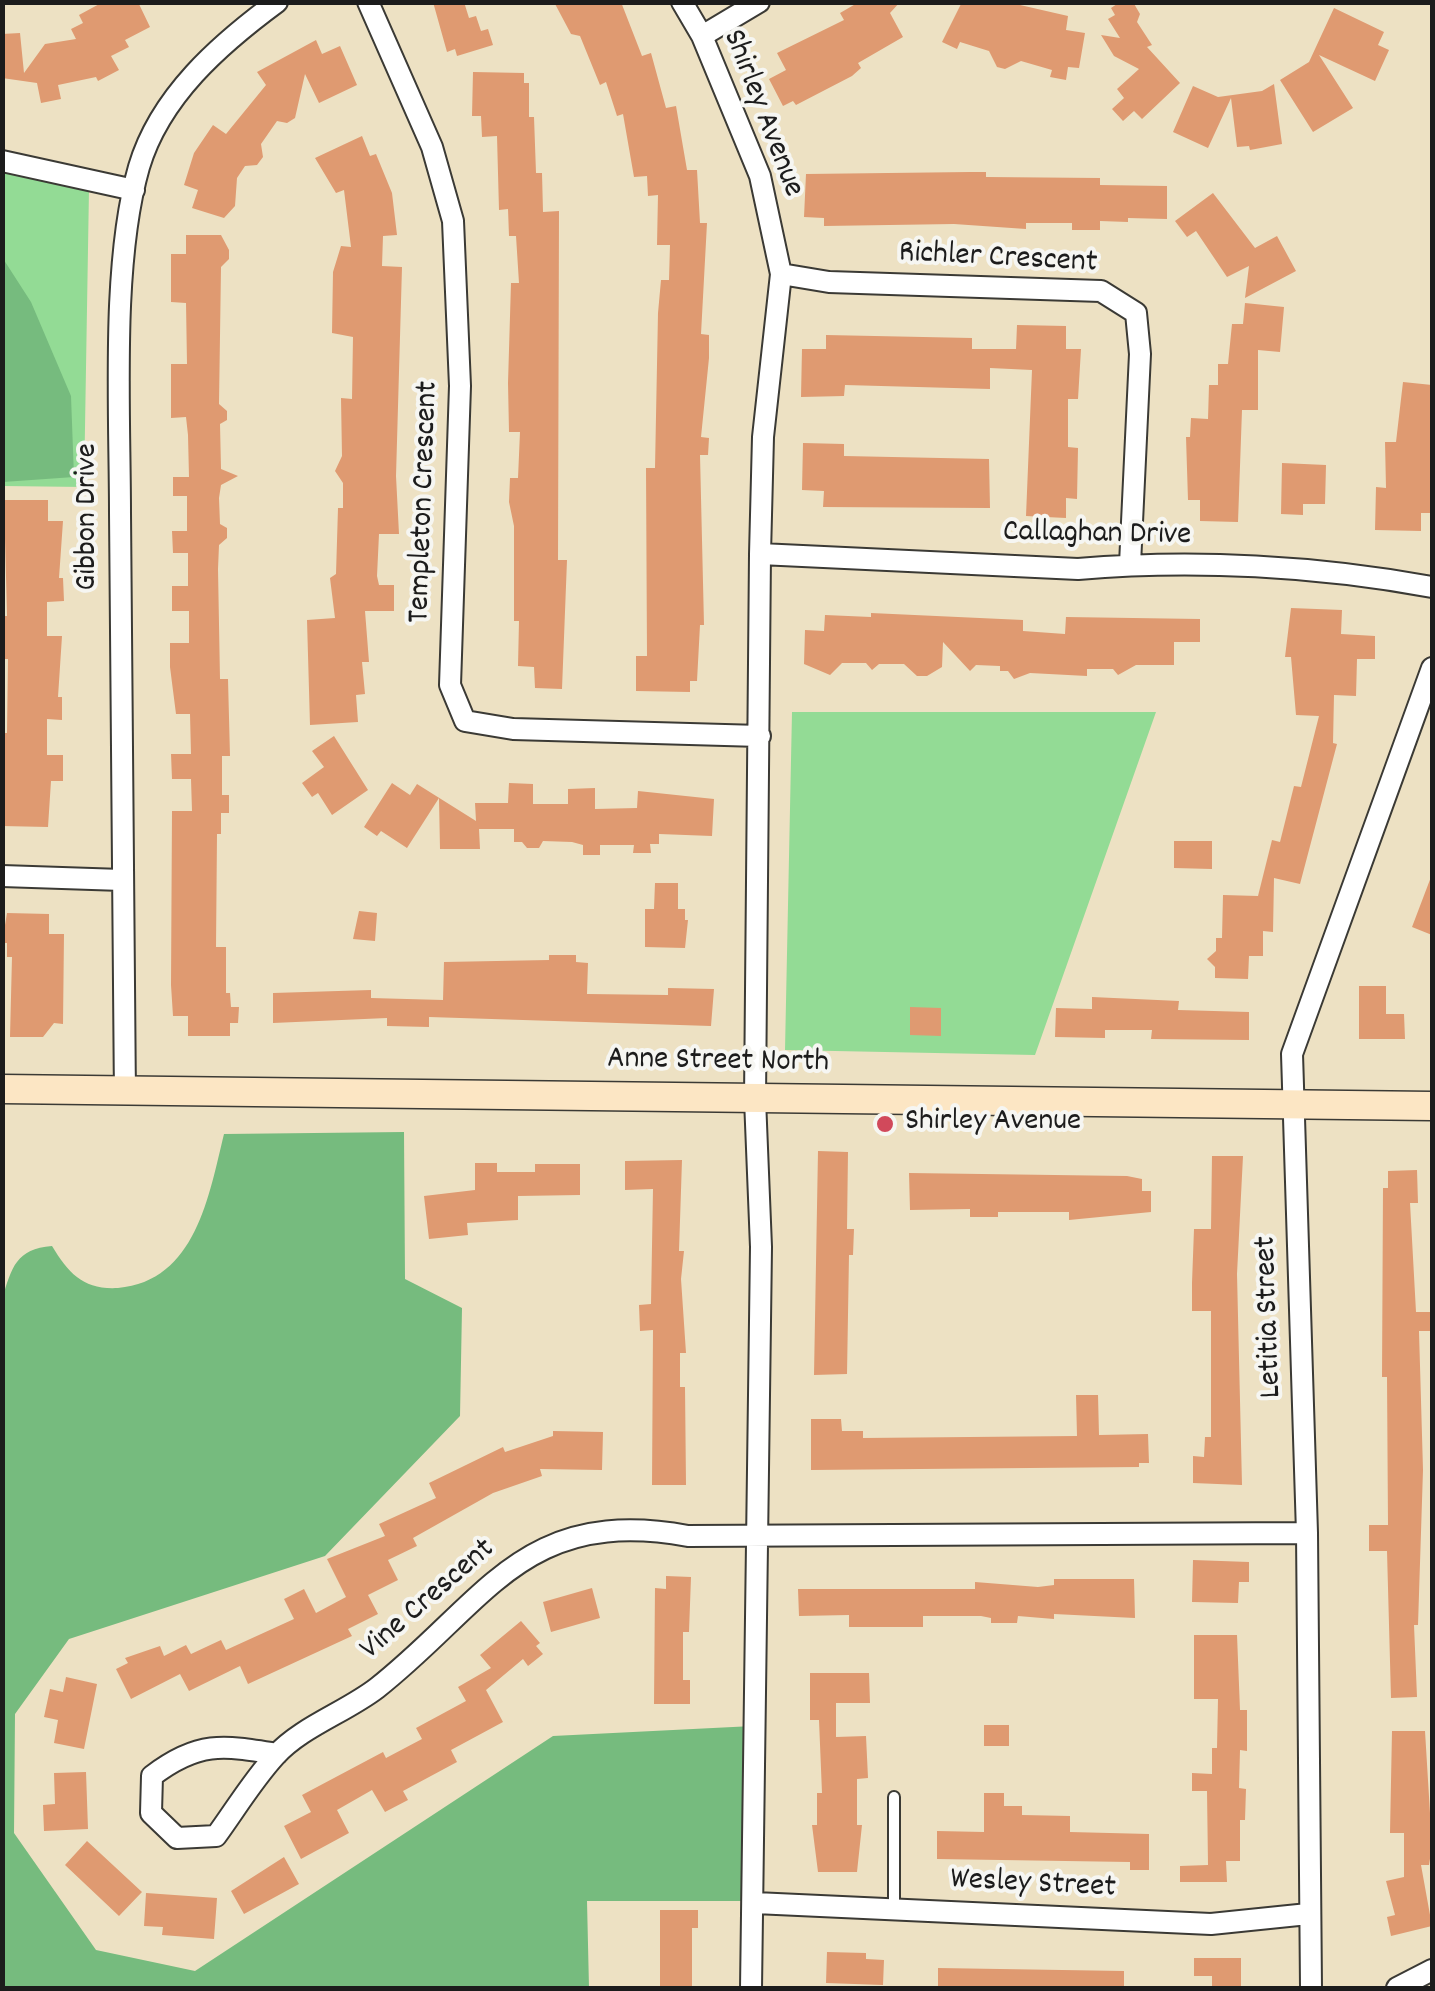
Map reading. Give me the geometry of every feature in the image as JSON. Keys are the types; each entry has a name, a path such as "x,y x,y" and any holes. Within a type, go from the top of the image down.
{"street":[{"name":"Gibbon Drive","path":"126,1087 120,395 126,238 140,164 174,98 222,42 277,2"},
{"name":"Templeton Crescent","path":"368,2 432,147 453,222 460,386 450,685 465,721 513,729 760,736"},
{"name":"Shirley Avenue","path":"682,2 702,36 760,176 781,274 763,438 760,554 755,1100 761,1248 755,1533 755,1903 749,1937 752,1988"},
{"path":"702,36 760,2"},
{"path":"2,161 134,190"},
{"name":"Richler Crescent","path":"781,274 829,282 1102,290 1136,313 1140,354 1130,564"},
{"name":"Callaghan Drive","path":"760,554 1078,569 1130,564 1364,574 1432,587"},
{"name":"Letitia Street","path":"1311,1988 1308,1532 1292,1054 1432,668"},
{"path":"2,876 122,880"},
{"name":"Anne Street North","path":"2,1089 126,1087 755,1100 1432,1106"},
{"name":"Vine Crescent","path":"277,1754 222,1745 182,1753 152,1776 151,1813 177,1838 216,1836 277,1754 376,1688 510,1565 564,1540 648,1528 688,1536 1308,1532"},
{"name":"Wesley Street","path":"755,1903 1211,1924 1308,1914"},
{"path":"1398,1988 1432,1970"}],"lane":[{"path":"894,1797 894,1909"}],"green space":[{"path":"3,172 38,172 89,189 84,487 3,486"},
{"path":"2,257 31,302 71,396 74,477 3,482"},
{"path":"792,712 1156,712 1035,1055 785,1050"},
{"path":"404,1132 405,1279 462,1308 460,1416 325,1556 69,1639 15,1714 14,1833 96,1950 195,1971 553,1736 753,1726 753,1901 587,1901 589,1988 3,1988 2,1299 13,1269 30,1251 52,1246 71,1272 96,1286 118,1288 144,1282 165,1270 195,1231 224,1134"}],"building":[{"path":"103,2 138,2 150,27 125,40 129,47 111,56 119,70 98,81 96,77 58,85 61,99 41,103 37,83 2,78 2,34 20,33 24,73 45,44 76,39 71,29 83,23 79,15"},
{"path":"433,2 464,2 469,18 476,16 481,31 488,29 493,45 457,56 455,49 447,52"},
{"path":"554,2 621,2 642,56 651,53 666,108 676,106 687,170 697,170 700,223 707,223 701,334 709,335 701,437 709,438 708,455 700,455 704,625 700,625 697,681 690,681 690,692 636,691 636,656 647,656 646,468 655,468 658,313 661,280 669,280 670,245 657,245 658,195 648,196 647,176 634,177 623,114 617,116 606,82 600,85 580,36 571,34"},
{"path":"859,2 900,2 890,13 903,37 858,63 861,68 852,76 796,105 793,101 783,106 769,79 786,70 777,53 844,20 840,13"},
{"path":"962,2 1007,2 1068,16 1066,30 1085,33 1079,68 1068,67 1066,80 1050,77 1052,70 1021,61 1005,69 997,67 989,51 960,42 957,49 942,42"},
{"path":"1120,2 1133,2 1140,14 1137,22 1152,45 1147,47 1180,83 1142,119 1134,111 1123,121 1112,109 1124,98 1117,89 1139,69 1114,56 1101,35 1120,38 1108,19 1115,15 1111,8"},
{"path":"1334,8 1384,32 1378,45 1389,50 1375,81 1319,55 1353,108 1313,132 1280,80 1309,62"},
{"path":"316,40 322,54 340,46 357,85 319,103 305,74 295,118 287,123 277,121 261,144 263,157 257,165 245,166 237,178 235,206 224,218 192,208 198,190 184,185 194,153 213,125 226,134 266,85 257,72"},
{"path":"473,72 524,73 524,83 529,83 529,117 534,117 536,173 542,173 543,212 559,211 558,560 567,560 562,689 535,688 534,667 518,666 514,526 509,502 510,478 518,478 520,432 509,432 508,383 511,283 519,283 516,236 509,236 508,209 499,210 497,136 482,137 481,116 472,116"},
{"path":"1274,84 1282,144 1250,150 1249,146 1237,147 1231,98 1208,148 1173,132 1193,86 1218,97 1262,91"},
{"path":"362,136 370,156 376,154 392,193 397,235 383,236 382,266 402,267 396,476 399,534 379,534 377,576 379,585 394,585 394,611 365,611 369,662 362,662 365,694 356,695 358,722 310,725 307,620 335,618 330,578 336,574 338,508 343,508 343,483 335,471 342,456 341,398 352,399 353,337 332,333 333,272 341,246 351,247 344,190 336,193 315,158"},
{"path":"986,172 986,177 1100,178 1100,185 1167,186 1167,219 1100,221 1100,230 1072,230 1072,223 1026,223 1026,229 954,224 824,226 824,218 804,217 806,174"},
{"path":"1213,193 1255,248 1277,236 1296,271 1245,298 1249,266 1227,277 1196,231 1187,237 1175,221"},
{"path":"186,235 221,235 229,250 229,259 221,267 219,404 227,411 227,420 220,424 221,469 238,476 221,485 219,498 220,524 227,528 227,538 219,545 218,569 220,679 228,679 230,756 222,756 222,795 229,795 229,813 221,813 221,834 217,834 216,947 226,947 226,993 230,993 231,1007 239,1007 238,1023 230,1023 230,1036 188,1036 188,1016 173,1016 171,985 172,811 192,811 191,779 172,779 171,754 191,754 190,714 176,714 170,667 170,643 189,643 189,611 172,611 172,586 188,586 188,553 173,553 172,531 187,531 187,496 173,496 173,477 189,477 188,435 186,417 171,418 171,364 187,364 186,303 171,302 171,254 186,254"},
{"path":"1245,303 1284,307 1280,352 1258,350 1258,410 1242,410 1238,522 1200,521 1200,500 1188,500 1186,437 1190,437 1191,418 1208,419 1209,385 1218,385 1218,364 1228,364 1232,324 1243,324"},
{"path":"1017,325 1066,326 1066,349 1081,349 1078,399 1068,399 1068,447 1078,448 1077,499 1066,498 1066,518 1026,516 1032,370 990,368 990,389 845,385 844,396 801,397 802,349 826,349 826,335 972,338 972,349 1016,349"},
{"path":"1403,382 1432,385 1431,513 1421,513 1421,531 1375,530 1376,487 1386,488 1385,442 1396,442"},
{"path":"803,443 844,444 844,456 989,459 990,508 823,507 824,491 802,490"},
{"path":"1282,463 1326,465 1325,504 1303,504 1303,515 1281,514"},
{"path":"4,500 48,500 48,521 63,521 59,578 63,578 64,601 47,602 47,636 62,636 58,697 62,697 62,720 47,719 47,755 63,755 63,781 51,781 48,827 2,826 8,659 3,659 7,616"},
{"path":"1291,608 1342,610 1341,634 1375,636 1375,659 1357,659 1356,696 1334,695 1333,743 1337,744 1300,884 1274,878 1273,932 1263,931 1263,956 1249,956 1248,979 1215,978 1215,967 1207,959 1216,951 1216,938 1222,938 1223,895 1258,896 1272,840 1280,842 1294,786 1301,787 1319,716 1296,715 1291,657 1285,657"},
{"path":"871,613 1023,620 1023,631 1065,634 1066,617 1200,619 1200,642 1174,642 1174,665 1136,665 1118,675 1113,669 1087,669 1087,676 1030,673 1014,679 1008,671 1000,671 1000,666 976,665 970,671 943,642 942,667 927,676 917,676 904,664 879,664 872,670 866,663 842,663 830,675 804,664 805,630 824,631 825,615 871,617"},
{"path":"334,736 368,790 332,815 318,793 312,797 302,783 324,767 312,751"},
{"path":"392,783 410,795 417,784 476,821 475,803 508,803 509,783 533,784 533,804 568,804 568,789 595,788 595,809 637,808 638,791 714,799 712,836 659,834 659,844 650,844 651,853 633,853 634,845 600,845 600,855 583,855 583,845 572,842 543,841 539,848 527,848 522,842 514,842 514,829 479,829 480,849 440,849 439,798 407,848 381,831 377,836 364,827"},
{"path":"1174,841 1212,841 1212,869 1174,868"},
{"path":"1432,877 1432,935 1412,927"},
{"path":"655,883 678,883 678,909 685,909 688,920 685,948 645,947 645,909 654,909"},
{"path":"359,911 377,913 375,941 353,939"},
{"path":"7,913 49,914 49,934 64,934 63,1024 54,1023 43,1037 10,1037 12,957 7,957 7,943 2,943"},
{"path":"549,955 576,955 576,962 588,963 587,994 668,995 668,988 714,989 711,1026 429,1017 429,1027 387,1026 387,1018 273,1023 273,993 371,990 371,998 443,1000 444,962 549,960"},
{"path":"1359,986 1386,986 1386,1014 1404,1014 1405,1039 1359,1039"},
{"path":"1092,997 1179,1001 1178,1010 1249,1012 1249,1040 1151,1039 1152,1030 1105,1030 1105,1038 1055,1037 1056,1008 1092,1009"},
{"path":"910,1007 941,1008 941,1036 910,1035"},
{"path":"818,1151 848,1152 847,1229 854,1229 853,1255 849,1255 847,1374 814,1375"},
{"path":"1212,1156 1243,1156 1237,1274 1242,1485 1193,1483 1193,1456 1204,1457 1205,1437 1211,1437 1211,1311 1192,1311 1192,1283 1194,1229 1211,1229"},
{"path":"682,1160 679,1251 684,1251 681,1279 686,1353 680,1353 680,1387 685,1387 686,1485 652,1485 653,1330 640,1331 639,1305 651,1304 653,1189 625,1190 625,1161"},
{"path":"475,1163 497,1163 497,1172 535,1172 535,1164 580,1164 580,1195 518,1196 518,1220 467,1223 468,1235 429,1239 424,1196 475,1190"},
{"path":"1417,1170 1418,1203 1410,1203 1416,1312 1432,1312 1432,1331 1419,1331 1423,1470 1418,1625 1414,1625 1417,1697 1391,1698 1387,1551 1369,1551 1369,1525 1388,1525 1387,1377 1382,1377 1383,1188 1388,1188 1388,1171"},
{"path":"909,1173 1127,1176 1142,1179 1142,1191 1151,1191 1151,1212 1069,1220 1069,1212 998,1212 998,1217 970,1217 970,1209 910,1210"},
{"path":"1076,1395 1098,1395 1099,1435 1148,1434 1149,1463 1139,1463 1139,1467 811,1470 811,1419 841,1419 842,1431 863,1431 863,1438 1077,1436"},
{"path":"553,1431 603,1432 602,1470 540,1469 542,1476 493,1493 413,1538 417,1546 388,1560 398,1580 368,1595 378,1614 348,1629 352,1636 248,1684 240,1666 189,1691 180,1674 131,1699 116,1669 128,1663 125,1658 160,1646 164,1656 186,1645 191,1654 221,1640 226,1650 294,1619 284,1599 304,1589 316,1613 346,1597 327,1559 385,1536 379,1524 436,1498 429,1483 503,1447 505,1452 553,1436"},
{"path":"1193,1560 1249,1562 1249,1582 1239,1582 1238,1603 1192,1602"},
{"path":"666,1576 691,1577 689,1632 683,1632 683,1680 690,1680 690,1704 654,1704 655,1588 666,1589"},
{"path":"1054,1579 1134,1579 1135,1618 1054,1614 1054,1619 1018,1616 1017,1623 991,1623 991,1618 981,1616 923,1616 923,1627 849,1627 849,1615 799,1616 798,1589 975,1589 975,1582 1038,1587 1054,1585"},
{"path":"592,1588 600,1618 551,1632 543,1602"},
{"path":"521,1621 540,1643 536,1646 543,1654 528,1666 523,1659 486,1690 503,1722 451,1750 457,1762 403,1791 408,1800 385,1812 372,1790 337,1810 349,1833 301,1859 284,1826 311,1812 302,1795 383,1752 386,1758 422,1739 416,1728 466,1701 458,1687 491,1668 480,1655"},
{"path":"1194,1635 1237,1635 1240,1710 1247,1710 1247,1751 1240,1750 1239,1788 1246,1789 1245,1820 1240,1820 1240,1861 1226,1861 1227,1882 1180,1882 1180,1866 1208,1865 1207,1791 1192,1791 1192,1773 1212,1774 1212,1748 1217,1748 1218,1699 1194,1699"},
{"path":"810,1673 869,1673 870,1703 836,1703 836,1737 866,1736 868,1778 857,1779 857,1825 862,1825 857,1872 818,1872 812,1825 817,1825 817,1793 822,1793 819,1720 810,1720"},
{"path":"66,1677 97,1684 84,1749 54,1743 58,1720 44,1717 50,1689 63,1692"},
{"path":"984,1725 1009,1725 1009,1746 984,1746"},
{"path":"1392,1731 1425,1731 1432,1846 1429,1865 1421,1865 1432,1926 1391,1936 1387,1917 1395,1915 1386,1881 1404,1877 1404,1833 1390,1833"},
{"path":"86,1772 88,1829 44,1831 43,1805 55,1804 54,1773"},
{"path":"984,1793 1004,1793 1004,1806 1022,1806 1022,1815 1070,1816 1070,1832 1149,1834 1149,1870 1130,1870 1130,1862 937,1859 937,1831 984,1832"},
{"path":"87,1841 142,1892 119,1916 65,1865"},
{"path":"284,1857 299,1884 244,1914 231,1891"},
{"path":"146,1893 217,1898 214,1939 162,1935 163,1927 144,1926"},
{"path":"660,1910 698,1910 698,1928 692,1928 692,1988 660,1988"},
{"path":"827,1952 866,1953 866,1959 884,1960 883,1985 826,1983"},
{"path":"1194,1958 1241,1958 1241,1988 1212,1988 1212,1976 1194,1976"},
{"path":"938,1968 1124,1971 1124,1988 938,1988"}],"place":[{"name":"Shirley Avenue","path":"885,1124"}]}
